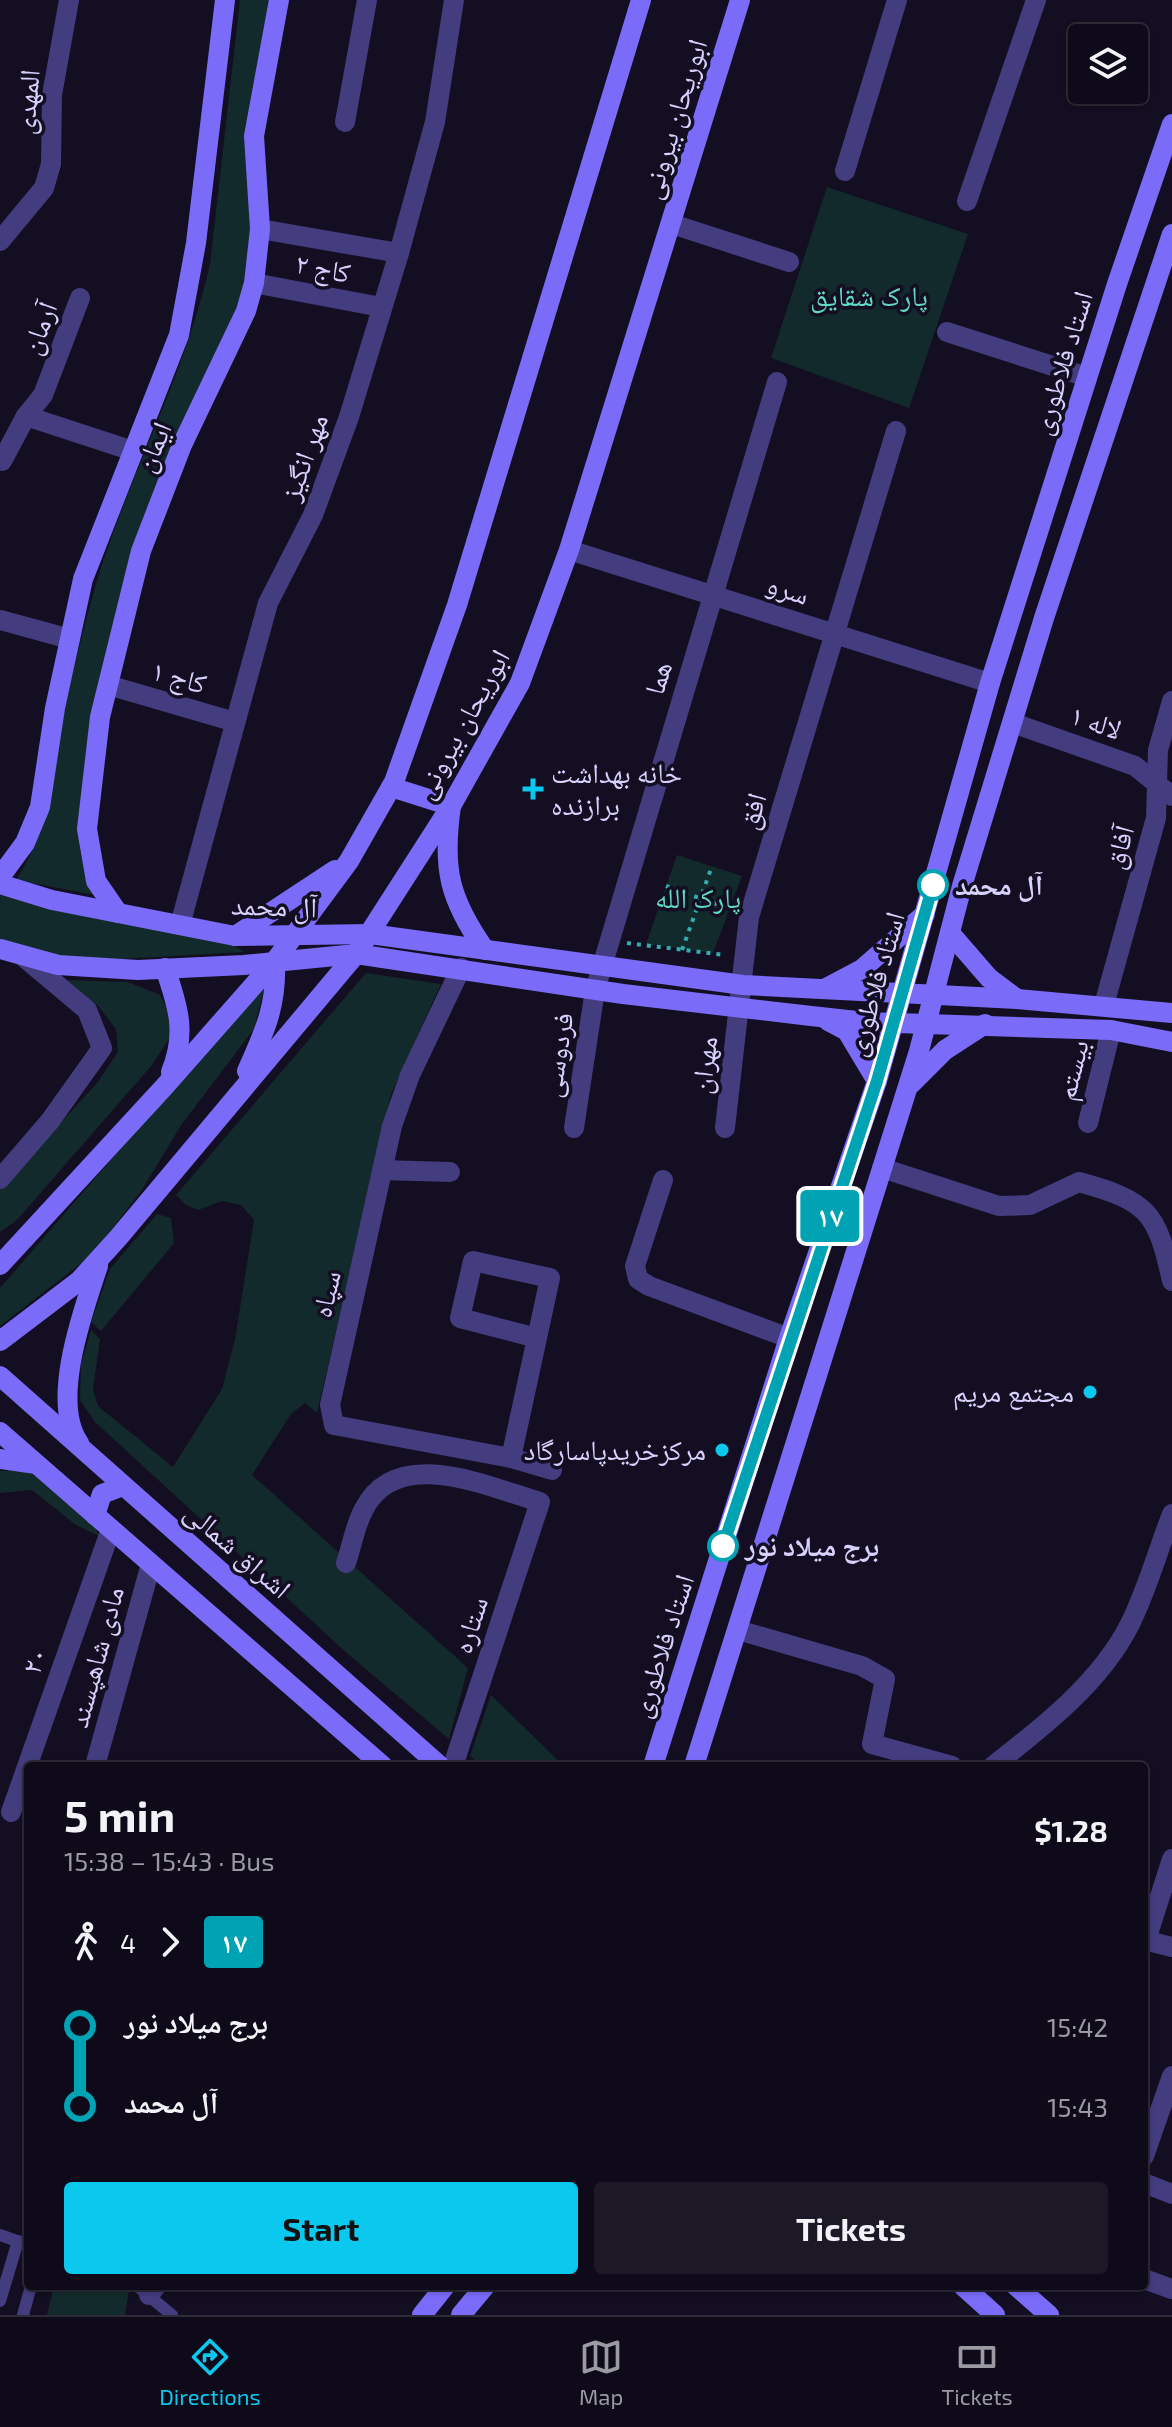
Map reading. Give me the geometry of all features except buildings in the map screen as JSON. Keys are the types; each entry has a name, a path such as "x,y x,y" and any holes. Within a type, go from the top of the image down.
{"main road":[{"name":"ایمان","path":"0,877 25,843 40,807 83,579 179,335 196,243 225,0"},
{"name":"ایمان","path":"118,913 96,881 87,829 100,717 141,551 182,445 221,366 254,283 260,229 254,136 279,0"},
{"name":"ابوریحان بیرونی","path":"3,1258 165,1086 275,961 349,861 391,787 457,605 641,0"},
{"name":"ابوریحان بیرونی","path":"0,1341 79,1281 150,1203 235,1094 356,954 451,806 520,683 569,550 740,0"},
{"name":"استاد فلاطوری","path":"654,1762 789,1338 877,1081 990,683 1087,377 1172,124"},
{"name":"استاد فلاطوری","path":"695,1762 906,1091 1013,723 1172,234"},
{"path":"391,787 451,806 446,837 451,893 485,950"},
{"path":"235,1094 276,993 275,961 235,936 349,861"},
{"name":"آل محمد","path":"0,884 118,913 235,936 370,934 743,985 1017,999 1172,1013"},
{"path":"826,988 862,969 925,914"},
{"path":"950,933 989,978 1017,999"},
{"name":"آل محمد","path":"0,949 58,965 165,968 356,954 595,990 821,1017 894,1023 986,1023 1111,1030 1172,1042"},
{"path":"165,968 183,1029 180,1050 165,1086"},
{"path":"821,1017 847,1031 877,1081"},
{"path":"906,1091 945,1050 986,1023"},
{"path":"86,1453 69,1430 67,1389 88,1295 101,1257"},
{"name":"اشراق شمالی","path":"0,1376 435,1762"},
{"path":"0,1432 378,1762"},
{"path":"0,1459 36,1464"},
{"path":"103,1522 102,1494 123,1486"},
{"path":"422,2315 442,2290"},
{"path":"461,2315 482,2290"},
{"path":"967,2290 995,2315"},
{"path":"1021,2290 1049,2315"}],"street":[{"name":"المهدی","path":"0,241 44,188 51,164 52,95 69,0"},
{"path":"345,122 367,0"},
{"name":"مهر انگیز","path":"180,925 268,603 313,515 349,417 399,253 435,122 454,0"},
{"path":"845,171 897,0"},
{"path":"967,201 1036,0"},
{"path":"672,224 789,262"},
{"path":"260,229 399,253"},
{"name":"کاج ۲","path":"254,283 381,307"},
{"name":"آرمان","path":"2,461 26,416 43,395 80,298"},
{"path":"947,332 1087,377"},
{"name":"هما","path":"595,990 777,382"},
{"path":"26,416 133,451"},
{"name":"افق","path":"739,1008 749,917 896,431"},
{"name":"سرو","path":"569,550 990,683"},
{"path":"0,620 70,639"},
{"name":"کاج ۱","path":"108,685 235,722"},
{"name":"آفاق","path":"1104,1005 1156,818 1158,750 1172,701"},
{"name":"لاله ۱","path":"1013,723 1135,766 1172,796"},
{"path":"0,1179 50,1121 102,1048 87,1010 25,958"},
{"name":"سپاه","path":"461,968 410,1075 382,1170 330,1405 334,1425 511,1458 552,1470"},
{"name":"فردوسی","path":"574,1128 595,990"},
{"name":"مهران","path":"725,1128 739,1008"},
{"name":"بیستم","path":"1088,1123 1111,1030"},
{"path":"882,1168 999,1206 1030,1205 1079,1182 1112,1191 1150,1214 1162,1235 1172,1281"},
{"path":"382,1170 450,1172"},
{"path":"663,1180 635,1266 638,1279 649,1286 789,1338"},
{"path":"511,1458 537,1338 550,1278 473,1261 460,1318 537,1338"},
{"name":"ستاره","path":"346,1563 364,1508 393,1479 438,1473 540,1502 454,1762"},
{"path":"998,1762 1037,1732 1094,1675 1130,1625 1172,1514"},
{"name":"۲۰","path":"27,1762 103,1522"},
{"name":"مادی شاهپسند","path":"96,1762 151,1564"},
{"path":"738,1630 862,1666 885,1679 872,1744 937,1762"},
{"name":"۲۰","path":"11,1812 24,1771"},
{"path":"1148,1931 1172,1859"},
{"path":"1148,1941 1172,1947"},
{"path":"1148,2145 1172,2076"},
{"path":"1148,2185 1172,2194"},
{"path":"1148,2280 1172,2289"}],"lane":[{"path":"0,2235 23,2243 0,2301"},
{"path":"23,2315 30,2290"},
{"path":"149,2290 172,2315"}],"path":[{"path":"682,950 712,866"},
{"path":"666,886 730,910"},
{"path":"609,942 746,957"}],"green space":[{"path":"240,0 271,0 255,229 245,294 173,447 83,791 79,819 80,844 95,895 16,880 28,860 44,820 67,697 96,584 124,503 186,346 210,264"},
{"name":"پارک شقایق","path":"827,187 968,234 909,408 771,358"},
{"name":"پارک الله","path":"677,855 742,876 713,953 646,944"},
{"path":"0,892 229,942 244,952 102,960 46,958 0,941"},
{"path":"366,973 441,984 391,1094 317,1413 305,1403 291,1414 252,1475 468,1668 449,1739 349,1655 95,1422 80,1400 81,1364 91,1330 100,1339 93,1390 98,1406 173,1467 222,1389 235,1339 254,1220 241,1205 222,1201 198,1210 186,1205 176,1195"},
{"path":"67,980 128,982 160,995 171,1015 169,1039 152,1065 17,1220 0,1232 0,1189 97,1083 118,1052 116,1029 98,1006"},
{"path":"266,981 254,1029 182,1124 142,1190 92,1255 0,1326 0,1288"},
{"path":"157,1214 171,1218 174,1243 101,1331 91,1322 110,1269"},
{"path":"20,1470 43,1480 77,1504 99,1536 76,1525 32,1490 0,1493 0,1471"},
{"path":"491,1695 560,1762 477,1762 470,1756"},
{"path":"53,2290 129,2291 125,2315 47,2315"}],"bus line":[{"name":"۱۷","path":"723,1546 789,1338 877,1081 933,885"}],"place":[{"name":"خانه بهداشت برازنده","path":"533,789"},
{"name":"آل محمد","path":"933,885"},
{"name":"مجتمع مریم","path":"1090,1392"},
{"name":"مرکزخریدپاسارگاد","path":"722,1450"},
{"name":"برج میلاد نور","path":"723,1546"}]}
